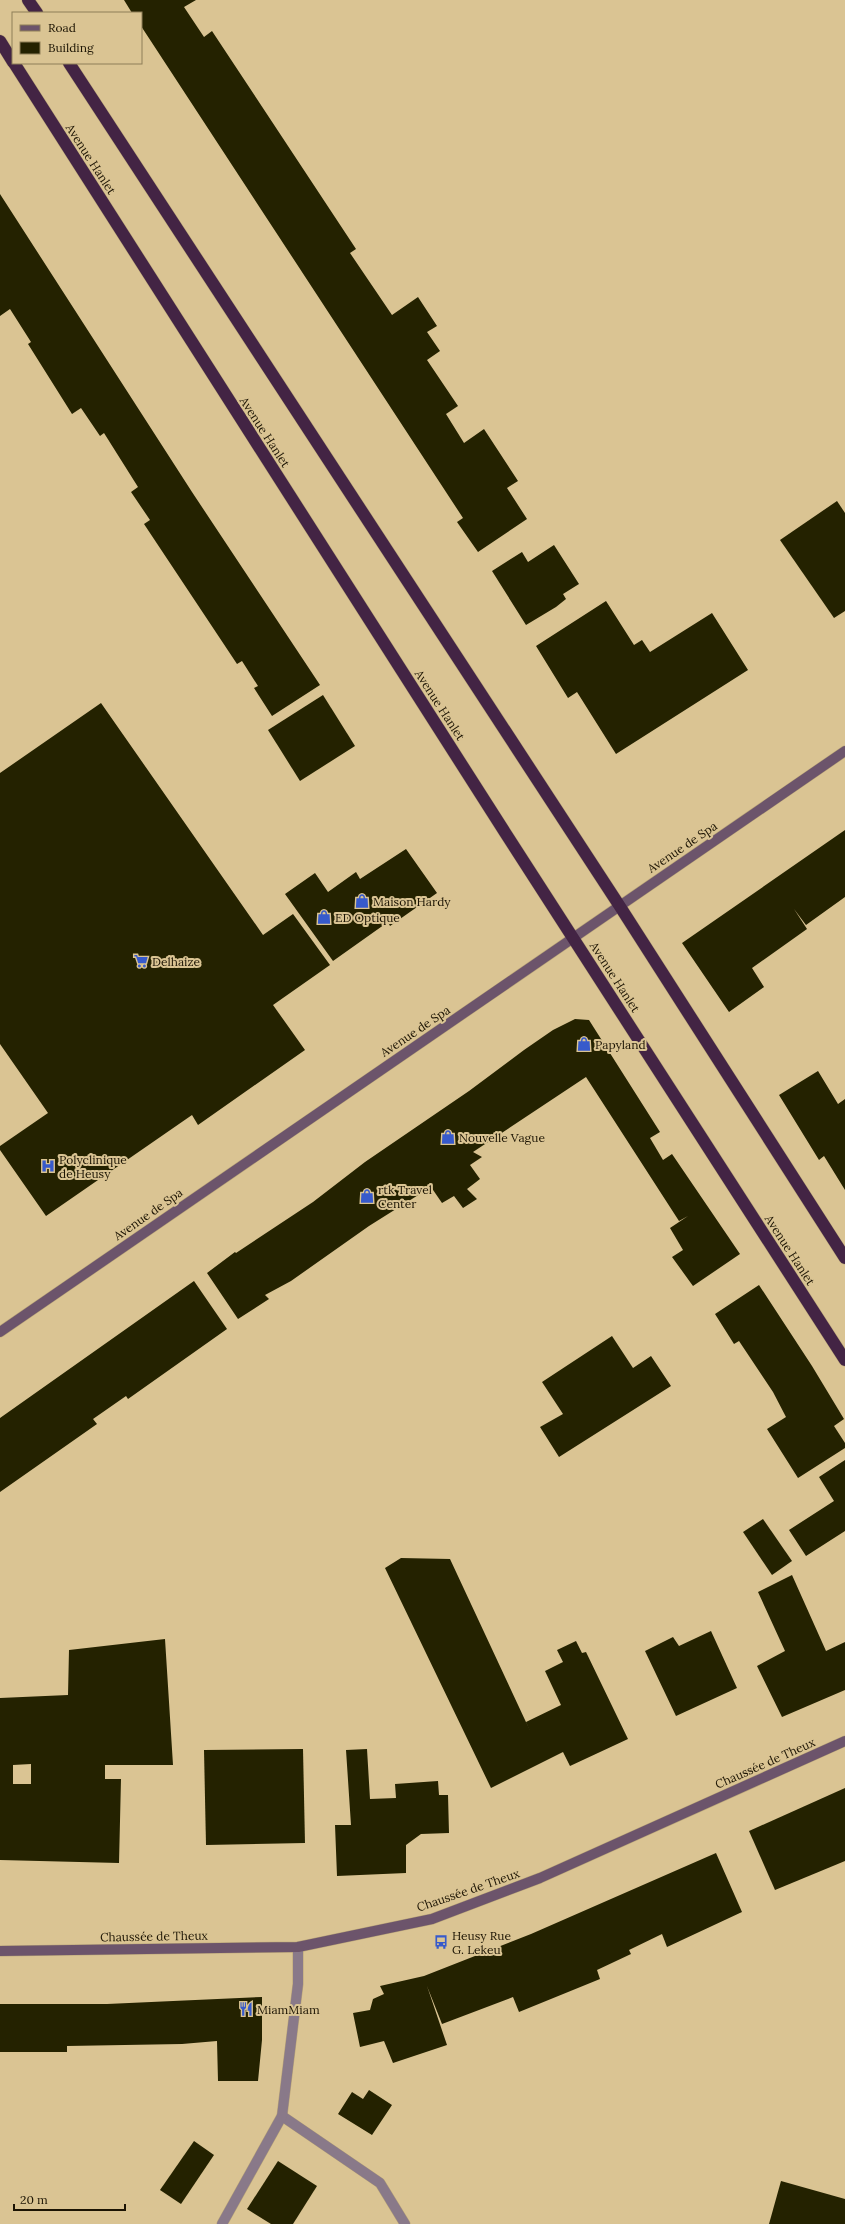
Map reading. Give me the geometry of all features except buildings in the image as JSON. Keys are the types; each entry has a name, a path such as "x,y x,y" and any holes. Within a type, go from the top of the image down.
{"highway":[{"path":"28,0 36,12"},
{"name":"Avenue Hanlet","path":"0,42 12,60"},
{"name":"Avenue Hanlet","path":"14,64 845,1360"},
{"path":"71,64 619,905 845,1258"}],"street":[{"name":"Avenue de Spa","path":"0,1332 845,751"},
{"name":"Chaussée de Theux","path":"0,1952 298,1947 432,1918 532,1881 845,1741"},
{"path":"222,2224 282,2116 298,1984 298,1947"},
{"path":"282,2116 380,2183 405,2224"}],"place":[{"name":"Maison Hardy","path":"362,901"},
{"name":"ED Optique","path":"324,917"},
{"name":"Delhaize","path":"141,961"},
{"name":"Papyland","path":"584,1044"},
{"name":"Nouvelle Vague","path":"448,1137"},
{"name":"Polyclinique de Heusy","path":"48,1166"},
{"name":"rtk Travel Center","path":"367,1196"},
{"name":"Heusy Rue G. Lekeu","path":"441,1942"},
{"name":"MiamMiam","path":"246,2009"}]}
